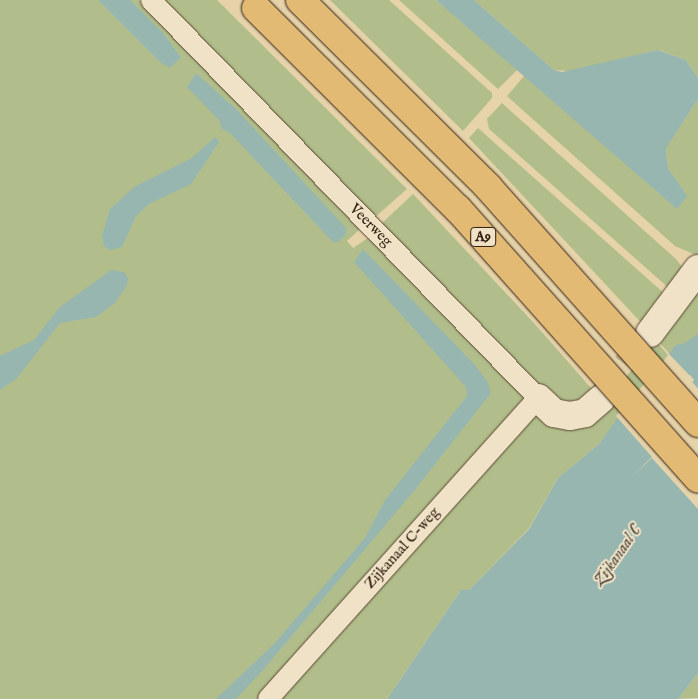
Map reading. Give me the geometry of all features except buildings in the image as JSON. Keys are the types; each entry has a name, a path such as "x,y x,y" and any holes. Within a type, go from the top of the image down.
{"highway":[{"name":"A9","path":"300,0 488,187 698,423"},
{"name":"A9","path":"256,8 392,140 465,216 698,478"}],"street":[{"name":"Veerweg","path":"151,0 554,413 570,416 585,413 601,399"},
{"path":"650,334 698,269"},
{"name":"Zijkanaal C-weg","path":"268,699 538,398"}],"green space":[{"path":"0,0 139,0 362,227 347,241 353,248 371,236 522,395 523,402 294,655 262,699 0,699"},
{"path":"155,0 217,0 407,189 374,218"},
{"path":"330,0 389,0 492,93 492,98 463,131"},
{"path":"399,0 436,0 518,69 498,89"},
{"path":"474,0 698,0 698,78 686,60 659,50 570,71 554,70"},
{"path":"525,75 661,195 686,196 668,168 666,147 698,99 698,256 675,246 507,96"},
{"path":"502,103 677,260 684,270 671,290 489,129 487,119"},
{"path":"478,128 666,295 648,330 469,138"},
{"path":"413,194 534,323 598,396 557,404 380,225"},
{"path":"698,277 698,389 694,380 654,337"},
{"path":"655,340 668,355 599,444 558,478 529,528 469,590 461,590 387,699 274,699 531,417 597,414"},
{"path":"698,673 698,698 678,699"}],"water":[{"path":"98,0 130,0 164,34 181,58 170,68 160,62"},
{"path":"436,0 474,0 554,70 562,72 658,50 686,60 698,78 698,99 666,148 668,168 687,196 677,209"},
{"path":"196,73 237,110 346,228 346,234 338,242 333,242 230,133 222,129 219,120 187,87"},
{"path":"215,137 219,141 217,145 191,184 149,204 136,216 122,247 110,250 104,246 102,236 110,209 134,187 192,158"},
{"path":"363,249 474,364 487,381 491,393 414,491 263,670 236,699 216,699 274,644 365,538 385,500 467,396 466,387 354,262"},
{"path":"111,270 124,272 128,278 127,285 115,303 96,317 60,323 17,378 0,390 0,356 34,340 60,307"},
{"path":"698,334 698,389 692,382 694,380 669,354 676,345 683,344"},
{"name":"Zijkanaal C","path":"698,397 698,673 678,699 387,699 461,590 469,590 529,529 558,478 599,444 619,416"}],"pier":[{"path":"667,352 687,377 690,375 694,380 692,382 698,389 698,509 652,458 629,479 652,457 616,416 668,357"}],"tunnel":[{"path":"601,399 650,334"}]}
